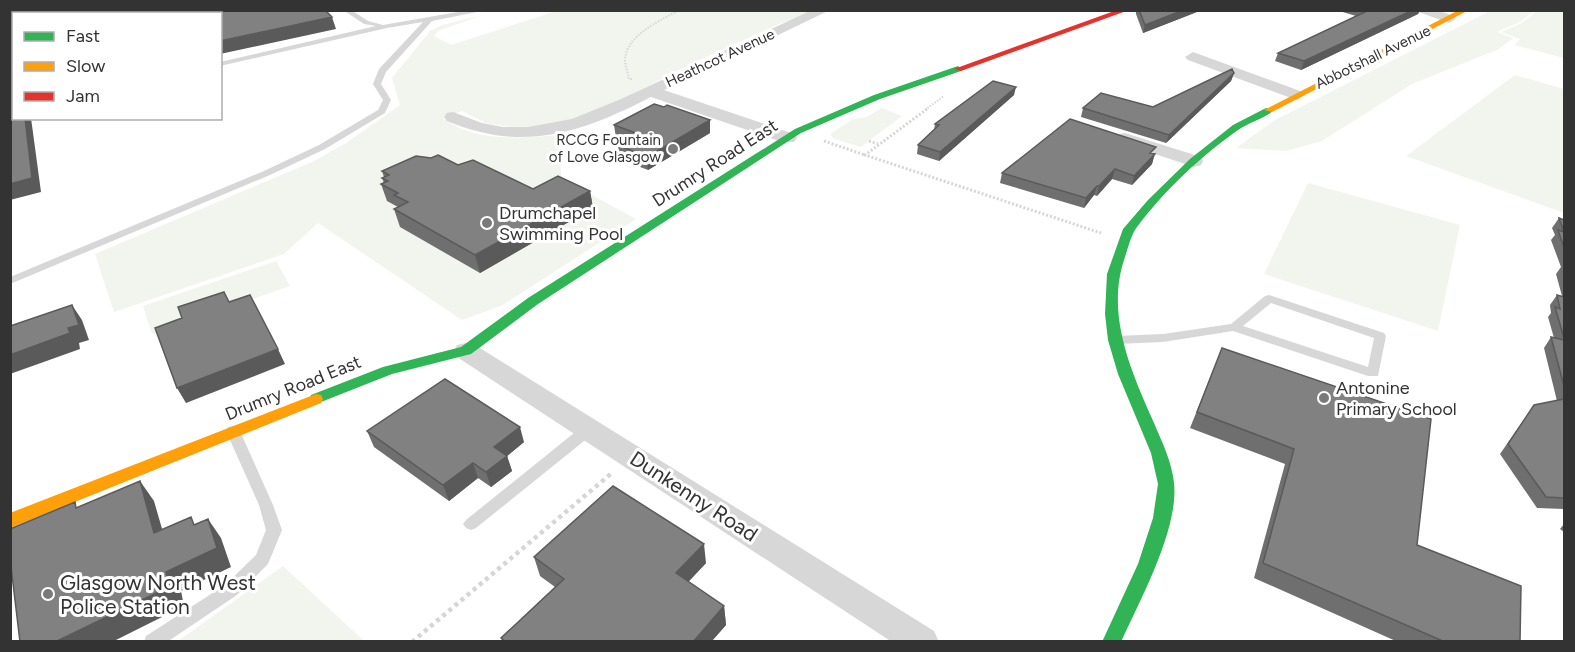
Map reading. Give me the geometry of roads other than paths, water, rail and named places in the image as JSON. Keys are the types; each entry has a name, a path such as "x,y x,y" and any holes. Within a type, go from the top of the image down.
{"street":[{"name":"Heathcot Avenue","path":"654,89 824,10"},
{"name":"Drumry Road East","path":"10,521 388,370 466,351 533,302 793,134 877,97 1126,10"},
{"name":"Abbotshall Avenue","path":"1419,10 1449,19"},
{"name":"Abbotshall Avenue","path":"1111,642 1147,564 1162,518 1166,484 1159,453 1125,374 1115,340 1112,314 1113,274 1123,241 1139,216 1194,161 1236,128 1466,10"},
{"name":"Abbotshall Avenue","path":"1193,57 1297,95"},
{"name":"Heathcot Avenue","path":"654,89 793,134"},
{"path":"453,117 467,125 499,134 549,131 592,118 654,89"},
{"path":"1107,133 1194,161"},
{"name":"Dunkenny Road","path":"466,351 633,457 905,637"}],"lane":[{"path":"346,10 366,23 387,26"},
{"path":"222,64 387,26 484,10"},
{"path":"10,281 267,173 322,147 382,111 387,100 377,84 382,71 430,19"},
{"path":"1115,340 1164,338 1234,327 1373,373 1380,336 1269,299 1234,327"},
{"path":"471,524 589,429"},
{"path":"153,642 231,590 262,560 274,530 266,505 233,431"}],"railway":[{"path":"102,12 109,10"}],"place":[{"name":"RCCG Fountain of Love Glasgow","path":"673,149"},
{"name":"Drumchapel Swimming Pool","path":"487,223"},
{"name":"Antonine Primary School","path":"1324,398"},
{"name":"Glasgow North West Police Station","path":"48,594"}]}
